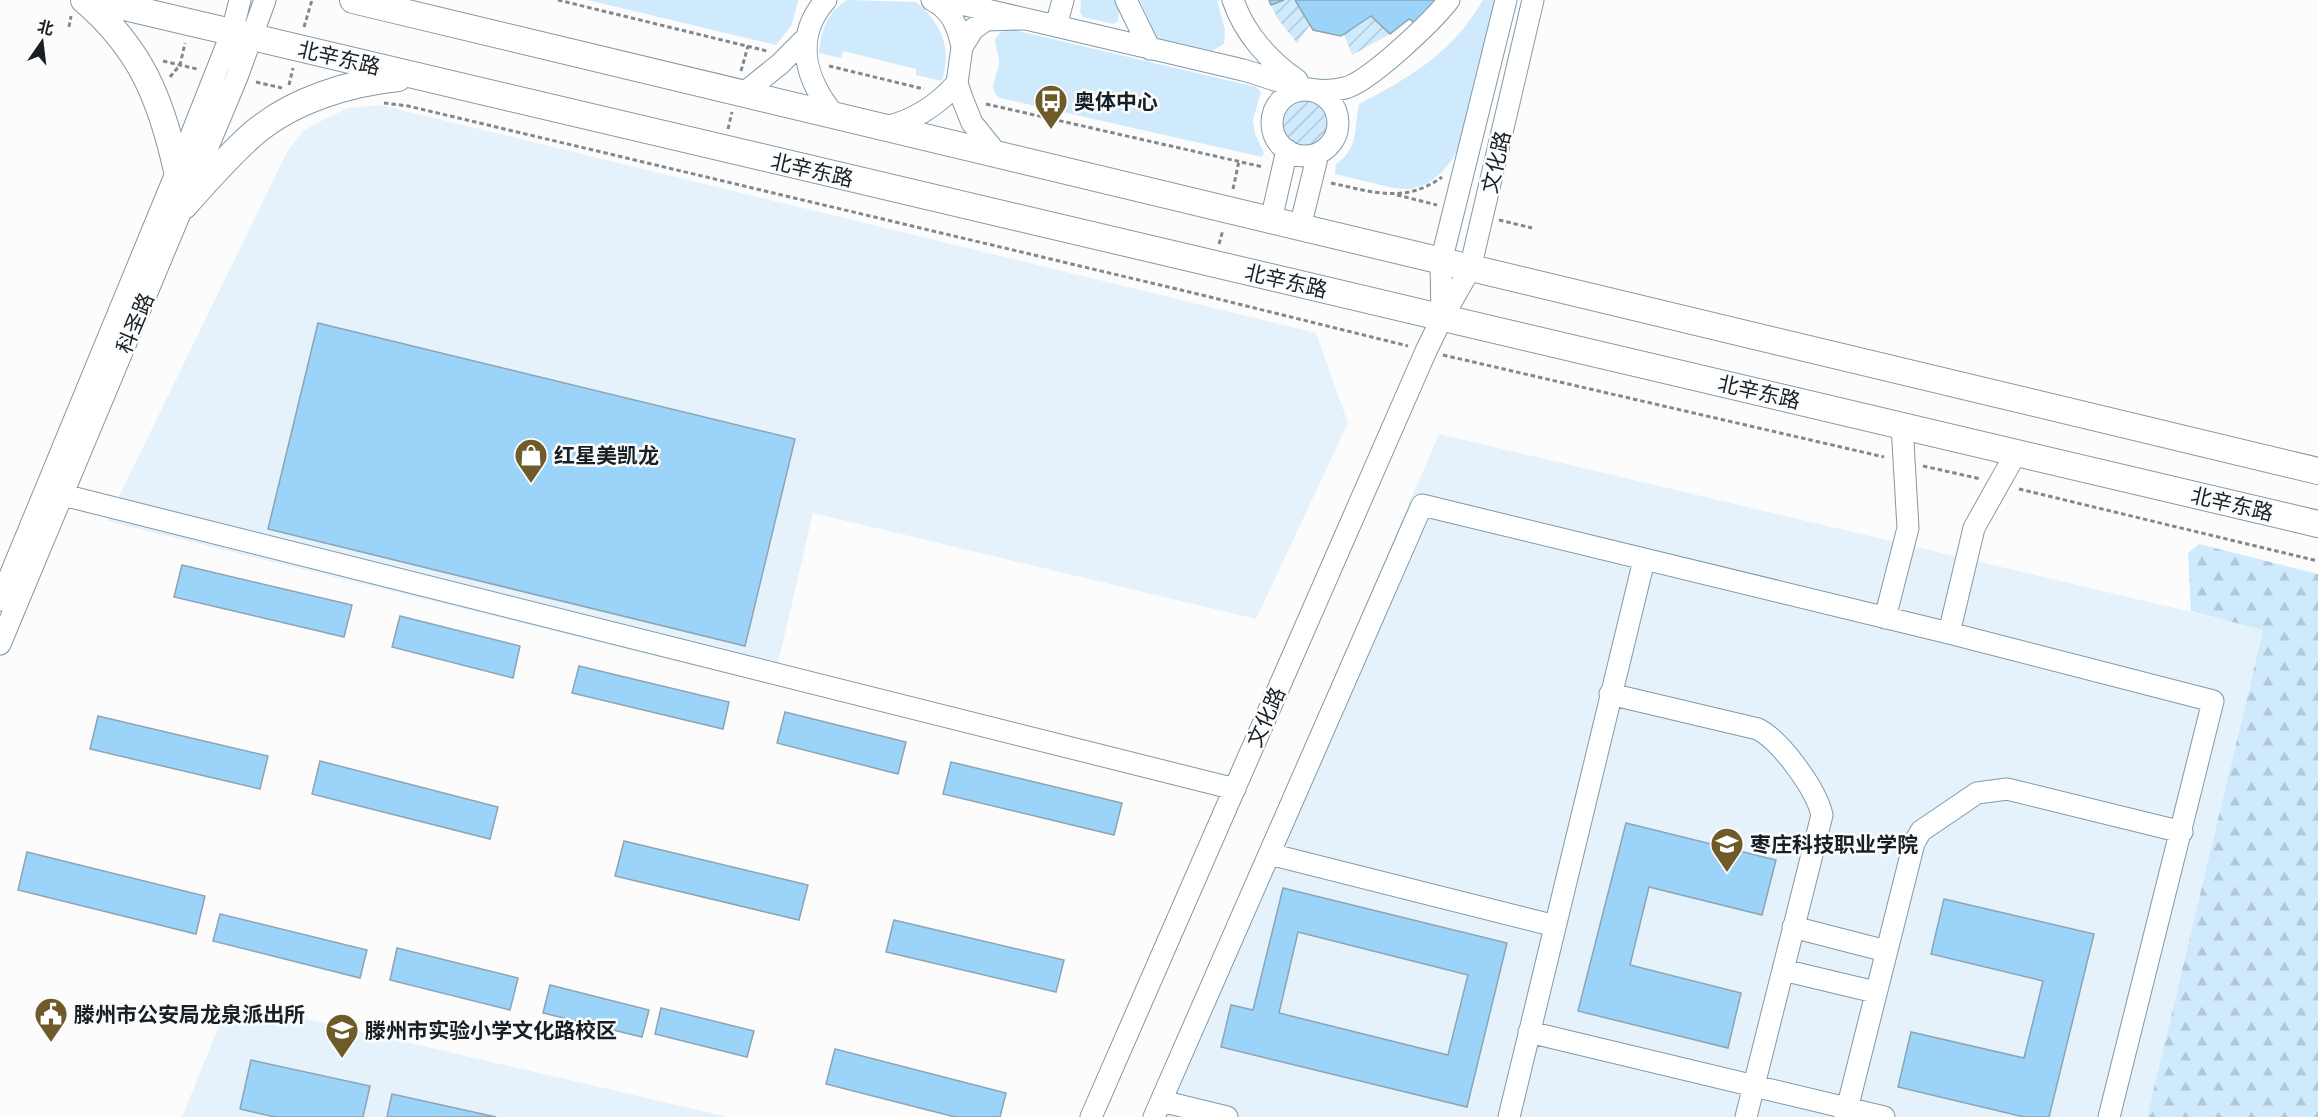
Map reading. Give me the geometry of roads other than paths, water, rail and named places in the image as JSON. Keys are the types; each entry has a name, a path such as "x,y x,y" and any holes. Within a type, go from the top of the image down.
{"main road":[{"path":"84,0 121,37 138,60 155,94 170,138 177,171"},
{"name":"北辛东路","path":"95,0 2318,524"},
{"path":"353,0 2318,471"},
{"path":"396,0 425,17"},
{"path":"184,206 255,133 281,116 339,89 375,80 413,76"}],"street":[{"name":"科圣路","path":"0,644 184,206 242,35 240,0"},
{"name":"科圣路","path":"0,600 177,171 242,35 265,0"},
{"path":"931,0 947,10 958,27 962,48 956,92 972,123 997,154"},
{"path":"944,0 1244,71 1312,91 1327,98 1338,117"},
{"path":"1056,26 1063,0"},
{"path":"1126,0 1150,50"},
{"path":"1233,0 1254,40 1276,66 1312,91"},
{"path":"1274,113 1287,96 1296,91 1347,87 1427,27 1449,0"},
{"name":"文化路","path":"1442,318 1442,262 1506,0"},
{"name":"文化路","path":"1091,1117 1426,351 1470,269 1533,0"},
{"path":"744,93 804,40 818,4"},
{"path":"962,48 973,29 986,20 1022,19"},
{"path":"804,40 808,61 822,100 834,115"},
{"path":"1244,71 1272,90 1274,133 1287,150 1306,156 1318,154"},
{"path":"1300,227 1318,154 1334,139 1347,87"},
{"path":"886,127 910,122 956,92"},
{"path":"1271,220 1287,150"},
{"path":"1886,618 1908,528 1902,425"},
{"path":"1948,633 1974,528 2016,453"},
{"path":"63,495 1235,789"},
{"path":"1227,1117 1158,1109 1422,505 1948,633 2213,701 2109,1117"},
{"path":"1509,1117 1644,560"},
{"path":"1610,694 1758,729 1773,737 1819,801 1822,815 1746,1117"},
{"path":"1846,1112 1914,843 1921,831 1977,793 2007,789 2182,832"},
{"path":"1269,854 1555,926"},
{"path":"1793,927 1886,951"},
{"path":"1783,970 1875,992"},
{"path":"1529,1032 1754,1085 1846,1112 1884,1117"}],"place":[{"name":"奥体中心","path":"1051,130"},
{"name":"红星美凯龙","path":"531,484"},
{"name":"枣庄科技职业学院","path":"1727,873"},
{"name":"滕州市公安局龙泉派出所","path":"51,1043"},
{"name":"滕州市实验小学文化路校区","path":"342,1059"}]}
